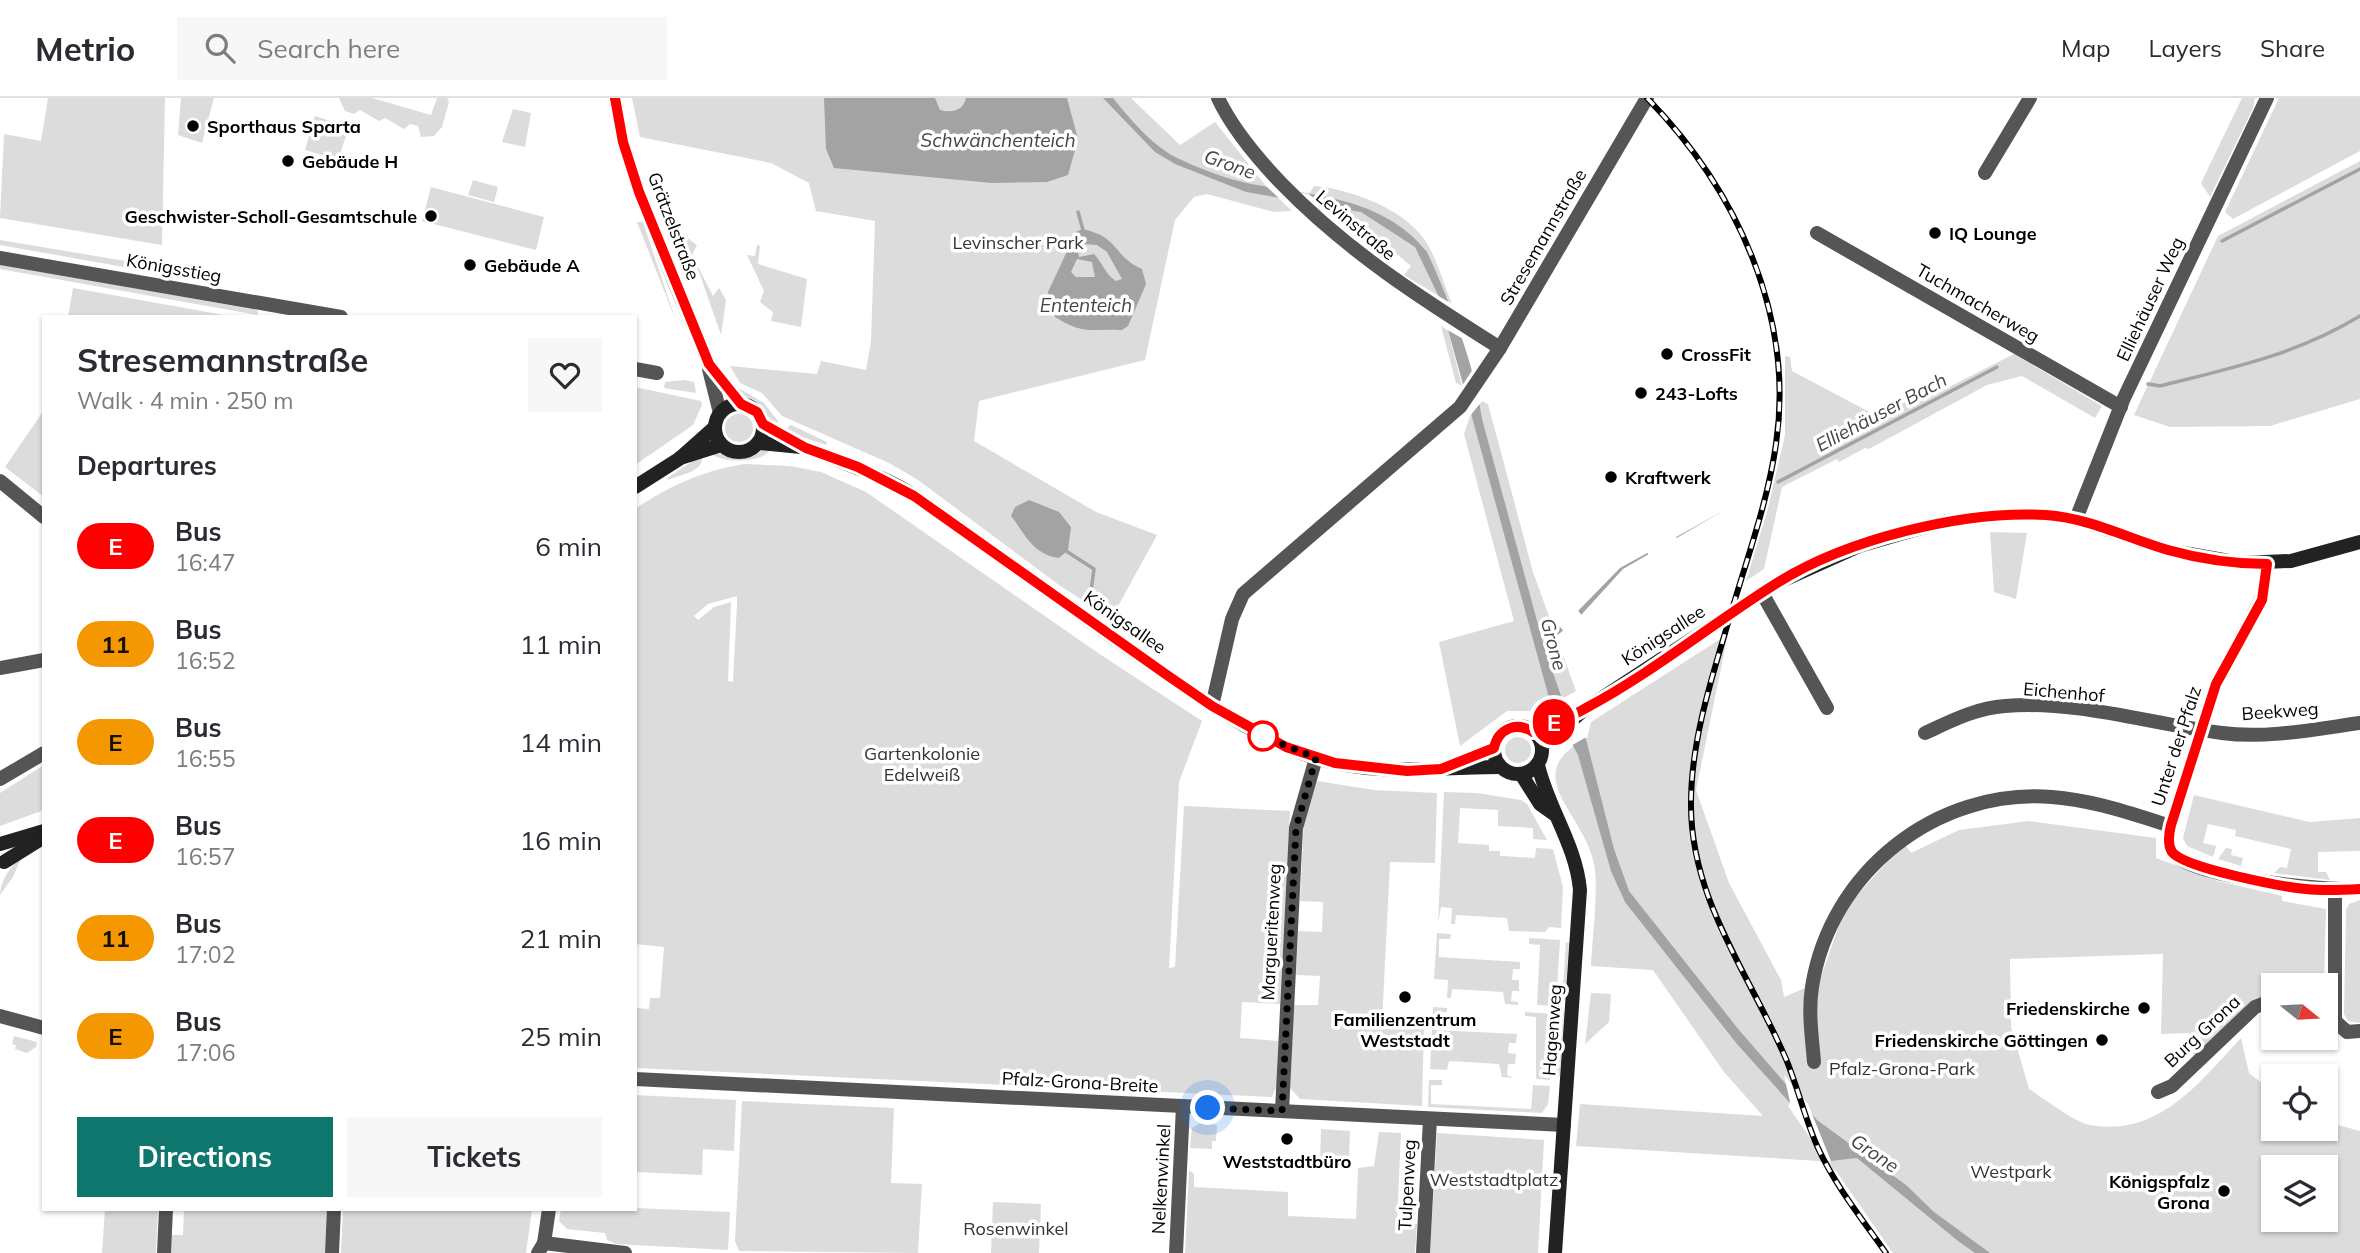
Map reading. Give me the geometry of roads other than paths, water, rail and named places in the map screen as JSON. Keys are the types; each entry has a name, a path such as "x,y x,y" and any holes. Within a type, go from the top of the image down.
{"street":[{"name":"Grätzelstraße","path":"615,98 623,142 639,192 709,364 717,420"},
{"name":"Levinstraße","path":"1218,98 1258,159 1309,211 1382,272 1500,348"},
{"name":"Stresemannstraße","path":"1212,706 1233,619 1247,589 1465,400 1500,348 1647,98"},
{"path":"1985,173 2030,98"},
{"name":"Elliehäuser Weg","path":"2077,519 2121,407 2267,98"},
{"name":"Tuchmacherweg","path":"1817,233 2121,407"},
{"name":"Königsstieg","path":"0,258 329,315"},
{"name":"Grätzelstraße","path":"709,364 741,404"},
{"path":"637,369 657,373"},
{"name":"Königsallee","path":"637,486 679,459 732,405 741,404 757,412 763,424 806,448 858,467 914,496 1212,706 1262,736 1316,758 1375,769 1500,767 1509,773 1521,774"},
{"path":"717,420 721,445"},
{"path":"759,443 763,424"},
{"name":"Königsallee","path":"679,459 721,445 738,453 747,452 759,443 806,448"},
{"path":"0,481 42,515"},
{"name":"Königsallee","path":"1441,769 1494,748 1496,739 1506,729 1519,726 1533,732 1553,729 1801,570 1859,546 1948,521 2006,515 2046,515 2077,519 2167,550 2235,563 2267,564 2360,542"},
{"name":"Unter der Pfalz","path":"2171,825 2227,661 2262,600 2267,564"},
{"path":"1762,593 1827,708"},
{"path":"0,668 42,660"},
{"name":"Eichenhof","path":"1925,733 1979,711 2015,706 2048,707 2203,729"},
{"name":"Beekweg","path":"2203,729 2224,733 2303,731 2360,723"},
{"name":"Königsallee","path":"1542,747 1553,729"},
{"path":"1521,774 1538,765 1542,747 1533,732"},
{"path":"1494,748 1500,767"},
{"path":"0,779 42,754"},
{"name":"Margueritenweg","path":"1282,1111 1296,828 1316,758"},
{"name":"Hagenweg","path":"1538,765 1554,814 1569,844 1580,890 1555,1253"},
{"name":"Hagenweg","path":"1521,774 1540,804 1554,814"},
{"path":"1814,1062 1812,988 1836,918 1865,872 1916,828 1965,807 2034,797 2091,803 2171,825 2169,834 2172,852 2186,860 2274,884 2335,890 2360,889"},
{"path":"1,858 42,832"},
{"path":"1,858 42,838"},
{"path":"2331,973 2335,890"},
{"name":"Burg Grona","path":"2158,1092 2172,1086 2255,1007 2261,1005"},
{"path":"0,1016 42,1027"},
{"path":"2338,1026 2347,1032 2360,1031"},
{"name":"Pfalz-Grona-Breite","path":"637,1079 1564,1125"},
{"name":"Nelkenwinkel","path":"1176,1253 1183,1106"},
{"name":"Tulpenweg","path":"1423,1253 1430,1119"},
{"path":"164,1253 166,1211"},
{"path":"332,1253 334,1211"},
{"path":"549,1211 541,1248 625,1253"}],"water":[{"name":"Schwänchenteich","path":"824,98 935,98 940,110 949,111 960,108 966,98 1067,98 1078,139 1068,175 1047,182 992,183 834,168 826,149"},
{"path":"1103,98 1113,98 1149,138 1175,157 1242,182 1323,196 1369,209 1409,234 1427,252 1453,313 1467,355 1545,650 1550,631 1578,611 1620,568 1725,510 1623,569 1582,614 1552,640 1548,658 1562,699 1586,739 1614,849 1629,891 1739,1030 1817,1120 1906,1185 1934,1212 1990,1253 1975,1253 1958,1241 1857,1158 1831,1161 1790,1103 1737,1044 1625,902 1611,871 1578,755 1551,705 1439,297 1415,247 1361,212 1246,192 1175,164 1155,152"},
{"name":"Ententeich","path":"1082,229 1104,237 1132,264 1142,269 1146,284 1128,326 1122,330 1081,329 1055,317 1048,292 1076,232","holes":["1084,244 1097,245 1107,252 1122,279 1116,281 1112,278 1094,254 1079,257 1078,251","1077,259 1092,262 1095,277 1076,277 1071,272"]},
{"path":"1029,500 1059,512 1071,527 1068,550 1059,558 1036,548 1011,516 1015,507"}],"waterway":[{"path":"2222,241 2360,169"},
{"path":"1078,212 1083,230"},
{"name":"Elliehäuser Bach","path":"2148,384 2160,386 2263,359 2312,341 2360,316"},
{"name":"Elliehäuser Bach","path":"1778,482 1997,367"},
{"path":"1063,549 1094,569 1090,599"}],"railway":[{"path":"1647,98 1679,134 1707,172 1732,213 1752,257 1767,302 1776,348 1780,396 1776,444 1768,487 1710,683 1699,731 1691,803 1693,838 1700,872 1725,936 1786,1059 1818,1148 1841,1189 1886,1253"}],"place":[{"name":"Sporthaus Sparta","path":"193,126"},
{"name":"Gebäude H","path":"288,161"},
{"name":"Geschwister-Scholl-Gesamtschule","path":"431,216"},
{"name":"IQ Lounge","path":"1935,233"},
{"name":"Gebäude A","path":"470,265"},
{"name":"CrossFit","path":"1667,354"},
{"name":"243-Lofts","path":"1641,393"},
{"name":"Kraftwerk","path":"1611,477"},
{"name":"Familienzentrum Weststadt","path":"1405,997"},
{"name":"Friedenskirche","path":"2144,1008"},
{"name":"Friedenskirche Göttingen","path":"2102,1040"},
{"name":"Weststadtbüro","path":"1287,1139"},
{"name":"Königspfalz Grona","path":"2224,1191"}],"water label":[{"name":"Grone","path":"1230,164"},
{"name":"Grone","path":"1554,644"},
{"name":"Grone","path":"1875,1153"}],"park label":[{"name":"Levinscher Park","path":"1018,242"},
{"name":"Gartenkolonie Edelweiß","path":"922,763"},
{"name":"Pfalz-Grona-Park","path":"1902,1068"},
{"name":"Westpark","path":"2011,1171"},
{"name":"Weststadtplatz","path":"1494,1179"},
{"name":"Rosenwinkel","path":"1016,1228"}]}
